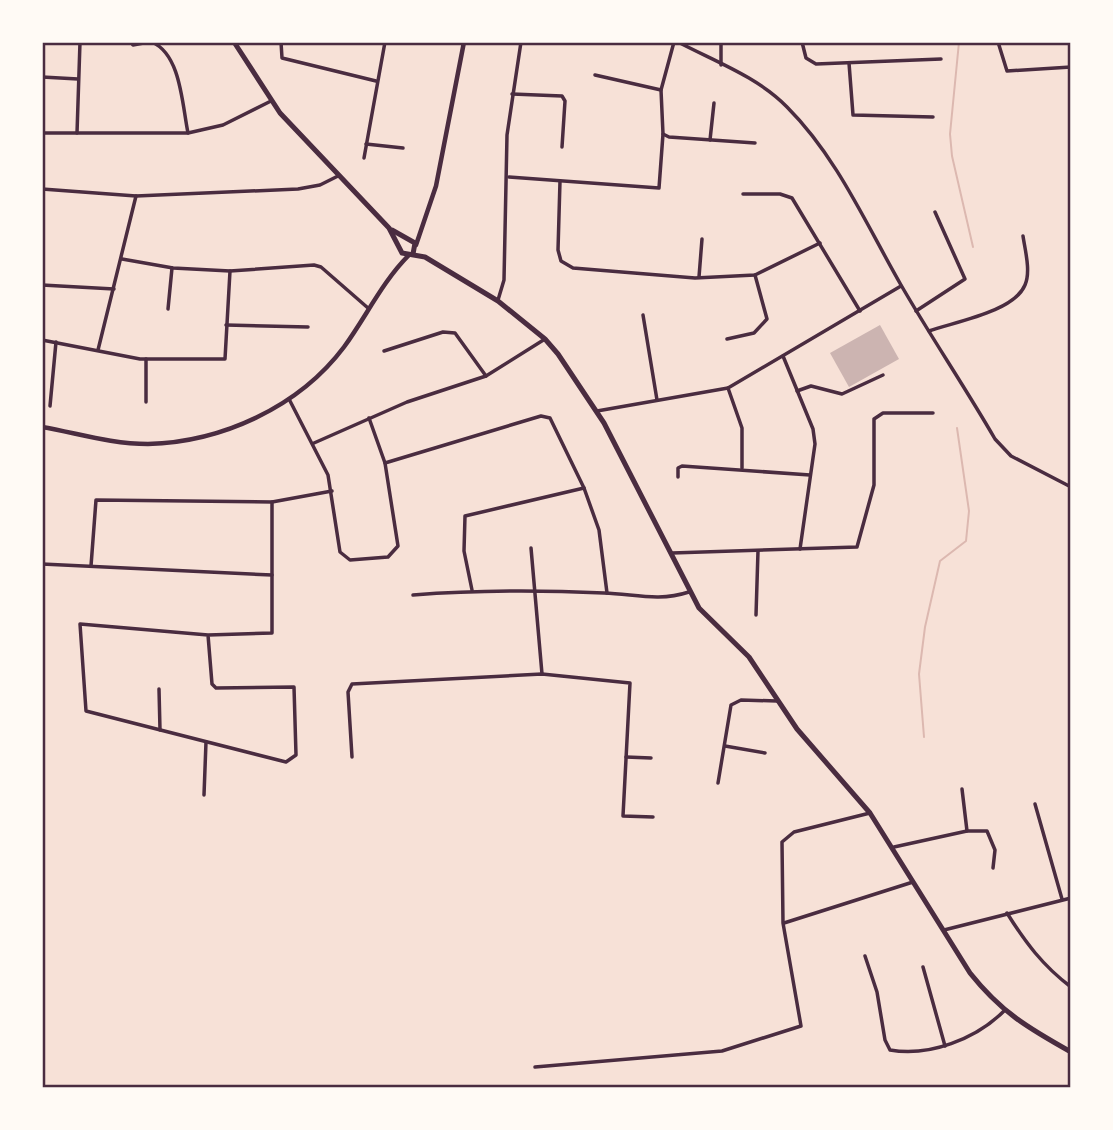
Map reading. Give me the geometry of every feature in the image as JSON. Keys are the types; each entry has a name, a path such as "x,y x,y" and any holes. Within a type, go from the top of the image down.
{"main road":[{"path":"234,42 271,101 389,228 400,248 411,255 425,257"},
{"path":"389,228 409,239 425,257 498,301 545,339 597,411 699,608 749,657 797,729 870,813 894,847 970,973 1004,1011 1071,1052"},
{"path":"400,248 409,239"},
{"path":"411,255 416,246"}],"street":[{"path":"77,133 80,42"},
{"path":"133,45 150,42 163,47 173,64 188,133"},
{"path":"281,42 282,58 376,81"},
{"path":"364,158 376,81 386,42"},
{"path":"416,246 436,186 464,42"},
{"path":"498,301 504,280 509,177 507,135 521,42"},
{"path":"509,177 659,188 663,134 661,90 676,42 763,87 786,105 837,171 901,286 995,439 1011,456 1071,487"},
{"path":"720,65 721,42"},
{"path":"802,42 810,62 941,59"},
{"path":"998,42 1003,67 1013,73 1071,67"},
{"path":"849,63 853,115 933,117"},
{"path":"595,75 661,90"},
{"path":"42,77 78,79"},
{"path":"512,94 562,96 565,101 562,147"},
{"path":"42,133 188,133 223,125 271,101"},
{"path":"710,141 714,103"},
{"path":"663,134 669,137 755,143"},
{"path":"366,144 403,148"},
{"path":"42,189 136,196 298,188 320,185 338,176"},
{"path":"560,181 558,250 561,261 573,268 699,277 755,275 820,243"},
{"path":"743,194 780,194 792,198 860,311"},
{"path":"98,350 136,196"},
{"path":"916,311 965,279 935,212"},
{"path":"409,239 420,230"},
{"path":"929,331 982,314 1017,296 1026,284 1023,236"},
{"path":"699,277 702,239"},
{"path":"397,267 400,248"},
{"path":"42,427 112,442 148,444 193,440 218,434 256,418 289,398 321,372 338,353 397,267 411,255"},
{"path":"122,259 172,268 230,271 314,265 321,267 368,308"},
{"path":"168,309 172,268"},
{"path":"42,340 146,359 225,359 230,271"},
{"path":"727,339 754,333 766,319 755,275"},
{"path":"42,285 114,289"},
{"path":"597,411 728,388 901,286"},
{"path":"643,316 657,401"},
{"path":"226,325 308,327"},
{"path":"384,351 443,332 455,333 486,376"},
{"path":"314,443 369,418 486,376 545,339"},
{"path":"50,406 56,342"},
{"path":"783,356 813,429 814,457 800,549"},
{"path":"146,359 146,402"},
{"path":"797,391 811,386 842,394 883,375"},
{"path":"728,388 742,428 742,468"},
{"path":"289,398 314,443 332,491 340,552 350,560 388,557 397,550 385,463 369,418"},
{"path":"672,553 857,547 874,485 874,419 883,413 933,413"},
{"path":"385,463 545,416 554,423 584,488 599,530 607,593"},
{"path":"678,477 678,468 682,466 742,468 810,475"},
{"path":"472,590 464,551 465,516 584,488"},
{"path":"91,566 96,500 272,502 332,491"},
{"path":"208,635 212,684 216,688 294,687 296,755 292,760 286,762 86,711 80,624 208,635 272,633 272,502"},
{"path":"531,548 542,674"},
{"path":"756,615 758,551"},
{"path":"42,564 272,575"},
{"path":"413,595 472,590 607,593 660,599 689,592"},
{"path":"352,757 348,692 352,684 542,674 630,683 623,816 653,817"},
{"path":"159,689 160,730"},
{"path":"718,783 731,705 735,702 779,701"},
{"path":"204,795 206,742"},
{"path":"725,746 765,753"},
{"path":"626,757 651,758"},
{"path":"962,789 967,831"},
{"path":"1035,804 1062,899"},
{"path":"535,1067 722,1051 801,1026 783,923 782,842 786,836 870,813"},
{"path":"894,847 967,831 987,831 995,850 993,868"},
{"path":"783,923 915,881"},
{"path":"943,930 1071,898"},
{"path":"1007,913 1030,949 1052,973 1071,986"},
{"path":"865,956 877,992 885,1040 890,1049 945,1046 993,1022 1004,1011"},
{"path":"923,967 945,1046"}],"building":[{"path":"880,325 899,359 849,387 830,353"}],"waterway":[{"path":"959,42 950,134 952,156 973,247"},
{"path":"924,737 919,674 925,627 940,561 966,541 969,511 957,428"}]}
